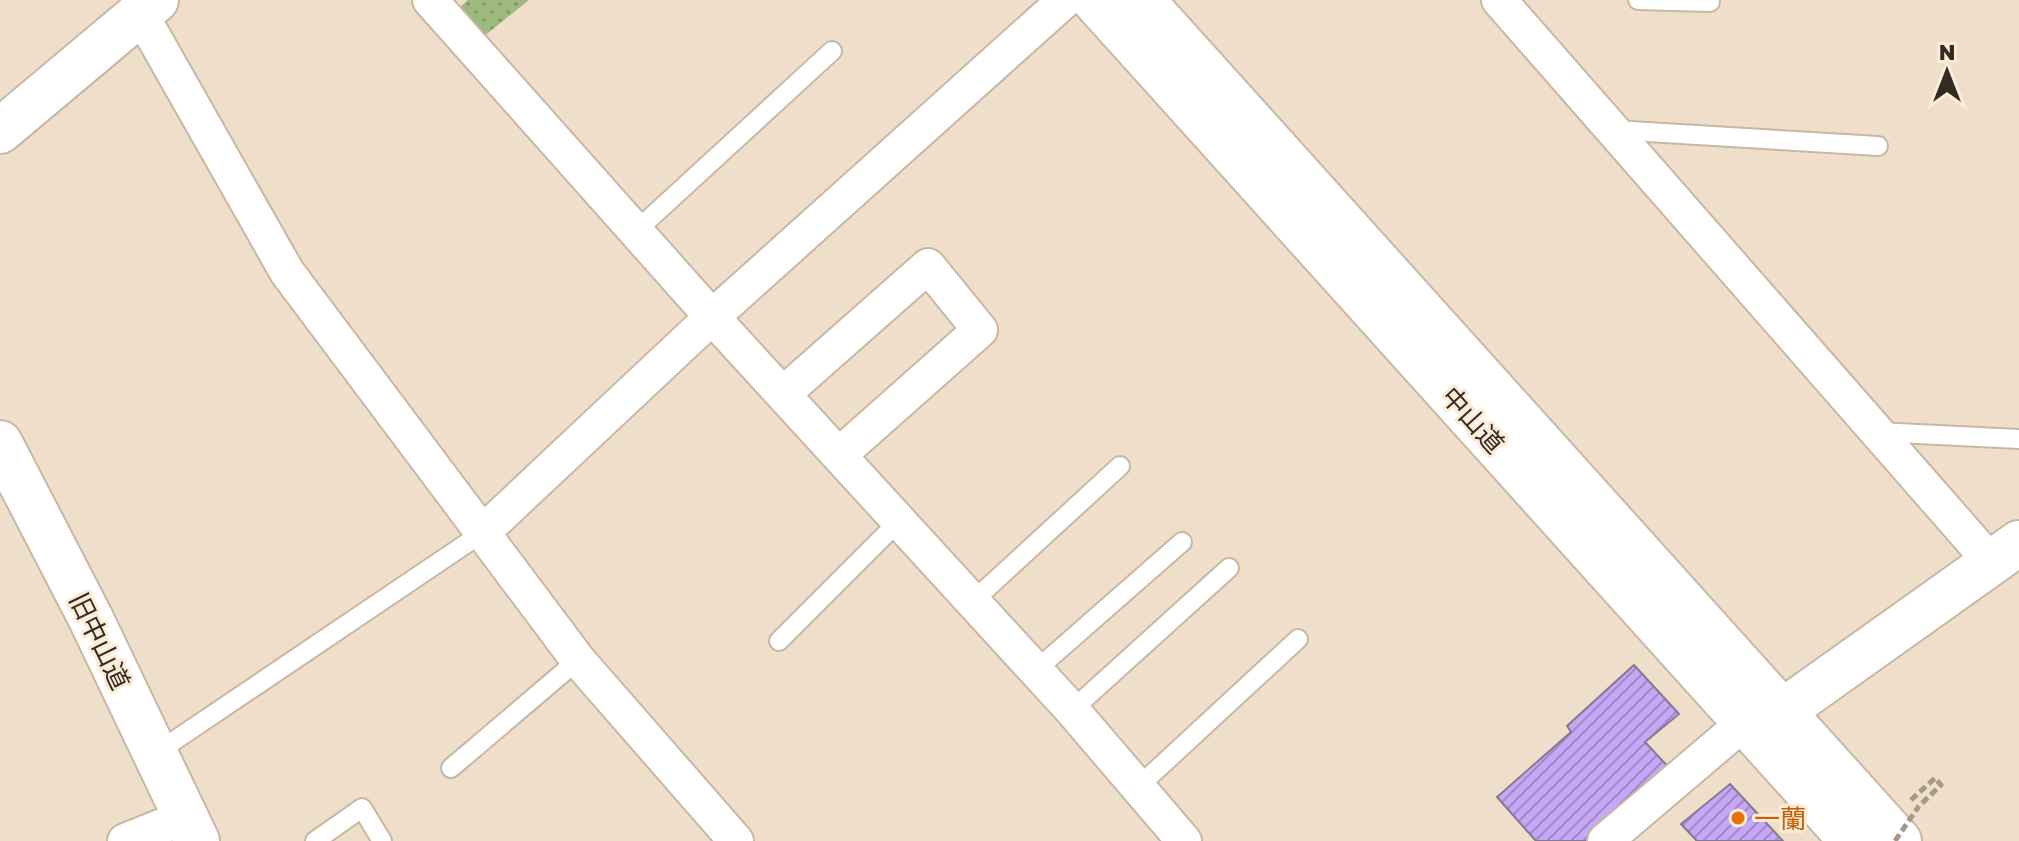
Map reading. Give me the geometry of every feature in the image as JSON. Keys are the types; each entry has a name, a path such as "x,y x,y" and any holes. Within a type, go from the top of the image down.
{"main road":[{"name":"中山道","path":"1094,0 1764,716 1906,822"},
{"name":"中山道","path":"1142,0 1764,716 1852,841"},
{"path":"0,131 148,7"},
{"name":"旧中山道","path":"0,443 191,829"},
{"path":"1764,716 2005,552"}],"street":[{"path":"430,0 712,317 1072,710 1184,841"},
{"path":"482,533 712,317 1065,0"},
{"path":"1499,0 1876,431 2005,552"},
{"path":"148,7 287,272 578,660 736,841"},
{"path":"783,394 928,266 980,330 839,455"},
{"path":"1605,841 1764,716"},
{"path":"125,841 191,829"}],"lane":[{"path":"1638,0 1710,2"},
{"path":"636,231 832,51"},
{"path":"1613,130 1878,146"},
{"path":"1876,431 2019,439"},
{"path":"973,601 1120,466"},
{"path":"779,641 899,521"},
{"path":"155,754 482,533"},
{"path":"1036,670 1182,542"},
{"path":"1072,710 1229,568"},
{"path":"1138,787 1298,639"},
{"path":"451,768 578,660"},
{"path":"315,841 362,808 382,841"}],"path":[{"path":"1935,778 1941,785 1906,822 1935,778"}],"green space":[{"path":"468,0 529,0 483,37 459,8"}],"building":[{"path":"1634,665 1679,714 1645,742 1674,773 1637,807 1587,841 1536,841 1497,797 1571,732 1567,726"},
{"path":"1730,784 1783,841 1697,841 1681,824"}],"place":[{"name":"一蘭","path":"1738,818"}]}
